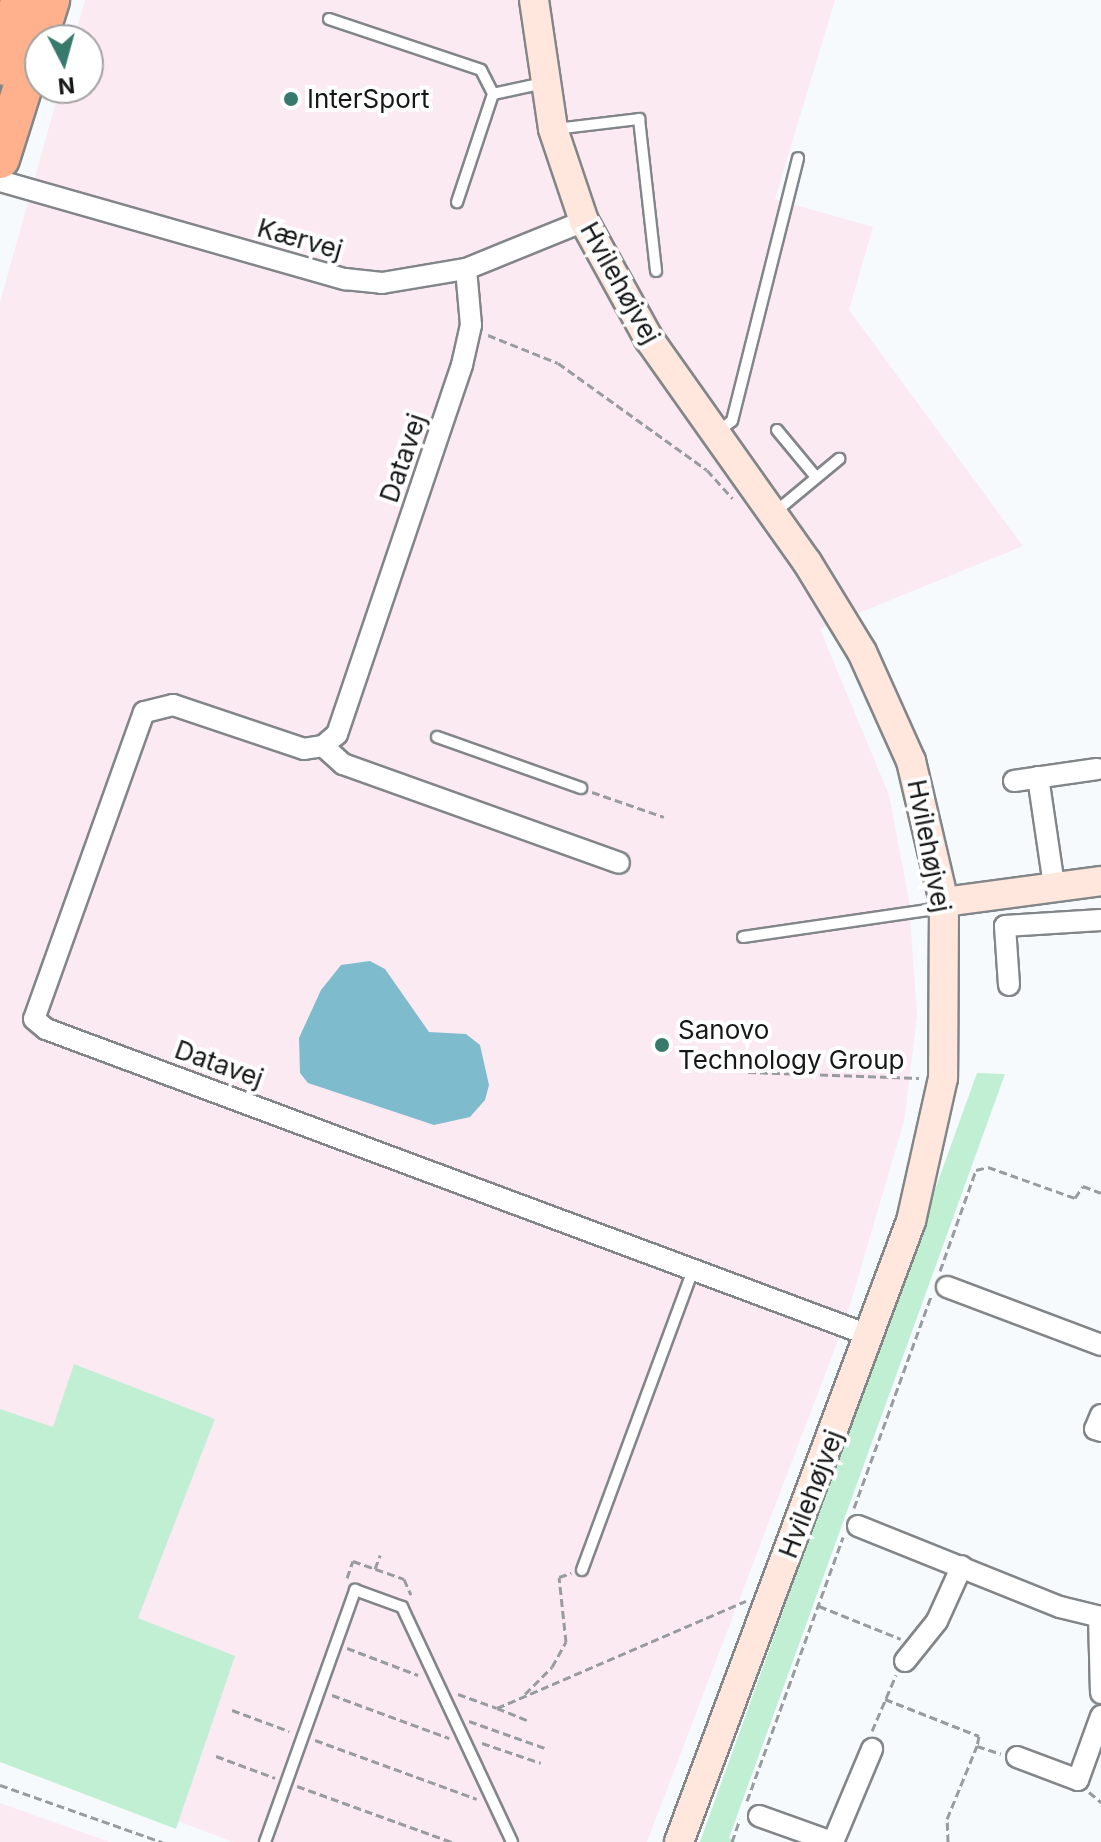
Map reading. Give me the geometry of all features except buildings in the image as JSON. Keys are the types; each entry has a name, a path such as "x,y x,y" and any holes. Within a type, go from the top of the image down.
{"highway":[{"path":"0,89 20,0"},
{"path":"0,159 49,0"}],"street":[{"name":"Hvilehøjvej","path":"534,0 553,129 584,221 649,339 807,562 885,696 911,761 944,902 943,1078 911,1221 871,1336 679,1842"},
{"name":"Kærvej","path":"0,181 345,279 413,281 466,269 584,221"},
{"name":"Datavej","path":"466,269 470,332 343,719 323,746 292,747 173,705 144,712 35,1007 36,1022 871,1336"},
{"path":"323,746 343,764 625,866"},
{"path":"1014,781 1097,769"},
{"path":"1038,777 1054,886"},
{"path":"944,902 1054,886 1100,887"},
{"path":"1009,985 1005,926 1101,920"},
{"path":"939,1288 1101,1345"},
{"path":"1101,1415 1095,1429 1101,1431"},
{"path":"858,1526 1060,1607 1100,1617 1101,1693"},
{"path":"909,1653 937,1621 962,1566"},
{"path":"1017,1757 1078,1780 1101,1716"},
{"path":"749,1811 833,1842 872,1749"}],"lane":[{"path":"329,19 481,70 493,94 457,202"},
{"path":"493,94 544,83"},
{"path":"553,129 639,119 656,271"},
{"path":"717,432 732,421 798,158"},
{"path":"777,430 816,477"},
{"path":"772,514 839,459"},
{"path":"437,737 581,788"},
{"path":"743,937 928,910 944,902"},
{"path":"582,1570 693,1270"},
{"path":"265,1842 355,1590 402,1607 512,1842"}],"path":[{"path":"470,332 558,363 707,470 737,504"},
{"path":"581,788 664,817"},
{"path":"748,1072 925,1079 921,1092"},
{"path":"732,1842 749,1811 819,1606 939,1288 976,1170 988,1167 1075,1198 1083,1186 1101,1193"},
{"path":"375,1569 380,1555"},
{"path":"344,1587 353,1561 404,1579 417,1608"},
{"path":"521,1698 552,1667 566,1642 559,1577 582,1570"},
{"path":"497,1708 748,1600 742,1615"},
{"path":"819,1606 909,1653 885,1699 868,1742 872,1749"},
{"path":"335,1644 530,1721"},
{"path":"319,1690 482,1750 478,1741 541,1763"},
{"path":"455,1693 474,1731"},
{"path":"885,1699 979,1736 947,1819 948,1842"},
{"path":"232,1710 291,1731"},
{"path":"287,1743 295,1720"},
{"path":"469,1721 545,1748"},
{"path":"303,1736 496,1806"},
{"path":"977,1746 1017,1757"},
{"path":"216,1756 452,1842"},
{"path":"270,1788 279,1766"},
{"path":"0,1785 162,1842"}],"shaded area":[{"path":"85,0 835,0 775,199 873,227 849,310 1023,546 820,629 889,795 909,900 917,1016 904,1121 845,1322 647,1842 233,1842 0,1753 0,302 56,104 104,104 104,24 78,24"},
{"path":"0,1803 110,1842 0,1842"}],"green space":[{"path":"977,1073 1005,1074 729,1838 736,1842 700,1842"},
{"path":"74,1364 215,1419 138,1618 235,1656 176,1829 0,1762 0,1409 53,1427"}],"water":[{"path":"370,961 385,969 429,1032 466,1034 480,1045 489,1085 485,1100 470,1117 434,1125 308,1083 300,1073 299,1038 321,990 341,965"}],"place":[{"name":"InterSport","path":"291,99"},
{"name":"Sanovo Technology Group","path":"662,1045"}]}
